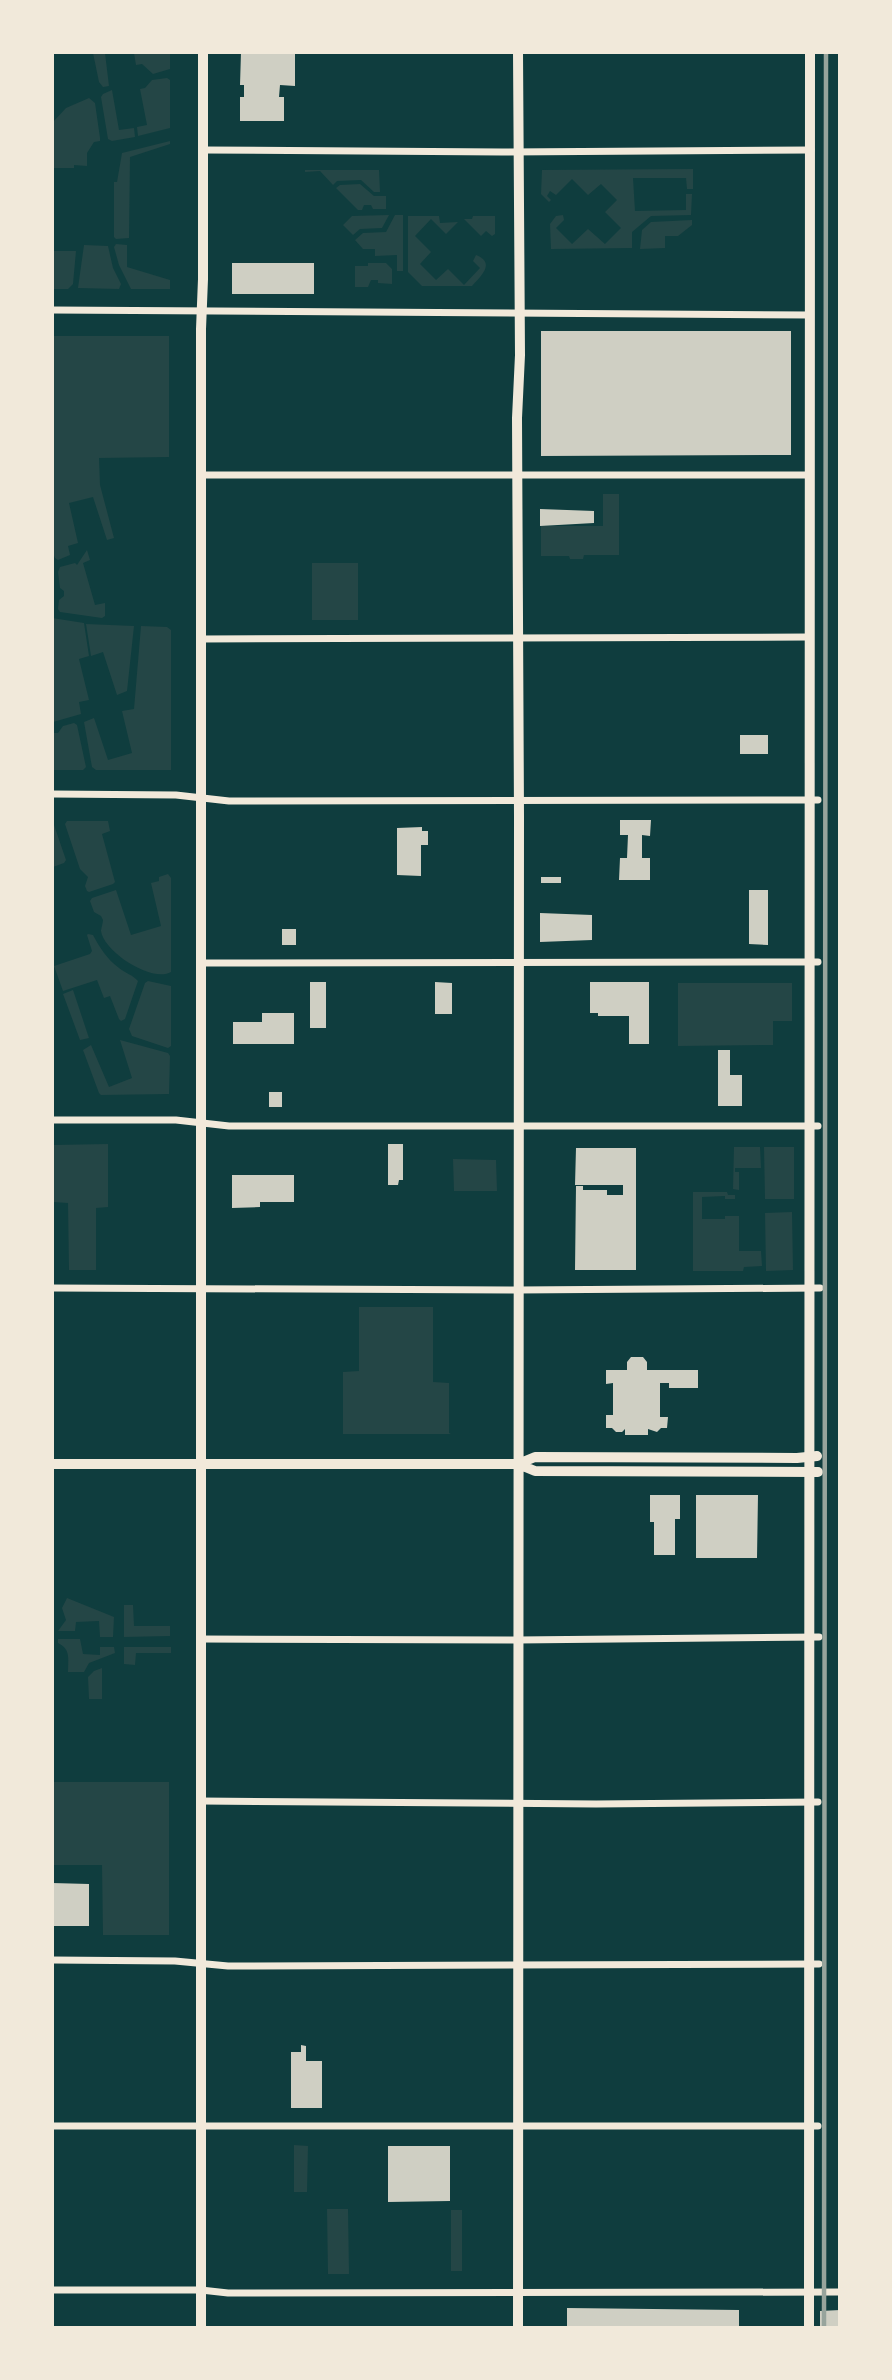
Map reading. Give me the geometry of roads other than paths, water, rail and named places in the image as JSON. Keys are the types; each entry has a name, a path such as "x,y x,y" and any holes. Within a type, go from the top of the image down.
{"main road":[{"path":"201,2328 203,52"},
{"path":"518,52 518,2328"},
{"path":"809,2328 814,1964 815,1288 814,800 810,637 810,52"},
{"path":"52,1464 518,1464 535,1457 813,1456"},
{"path":"518,1464 535,1471 813,1472"}],"street":[{"path":"204,150 811,150"},
{"path":"52,310 810,315"},
{"path":"202,475 810,475"},
{"path":"201,639 810,637"},
{"path":"52,794 176,795 229,801 814,800"},
{"path":"201,963 814,963"},
{"path":"52,1120 201,1122 229,1126 814,1126"},
{"path":"52,1288 815,1288"},
{"path":"201,1639 814,1637"},
{"path":"201,1801 814,1802"},
{"path":"52,1960 228,1966 814,1964"},
{"path":"52,2126 813,2126"},
{"path":"52,2290 201,2290 228,2293 839,2292"}],"railway":[{"path":"824,2328 826,52"}]}
